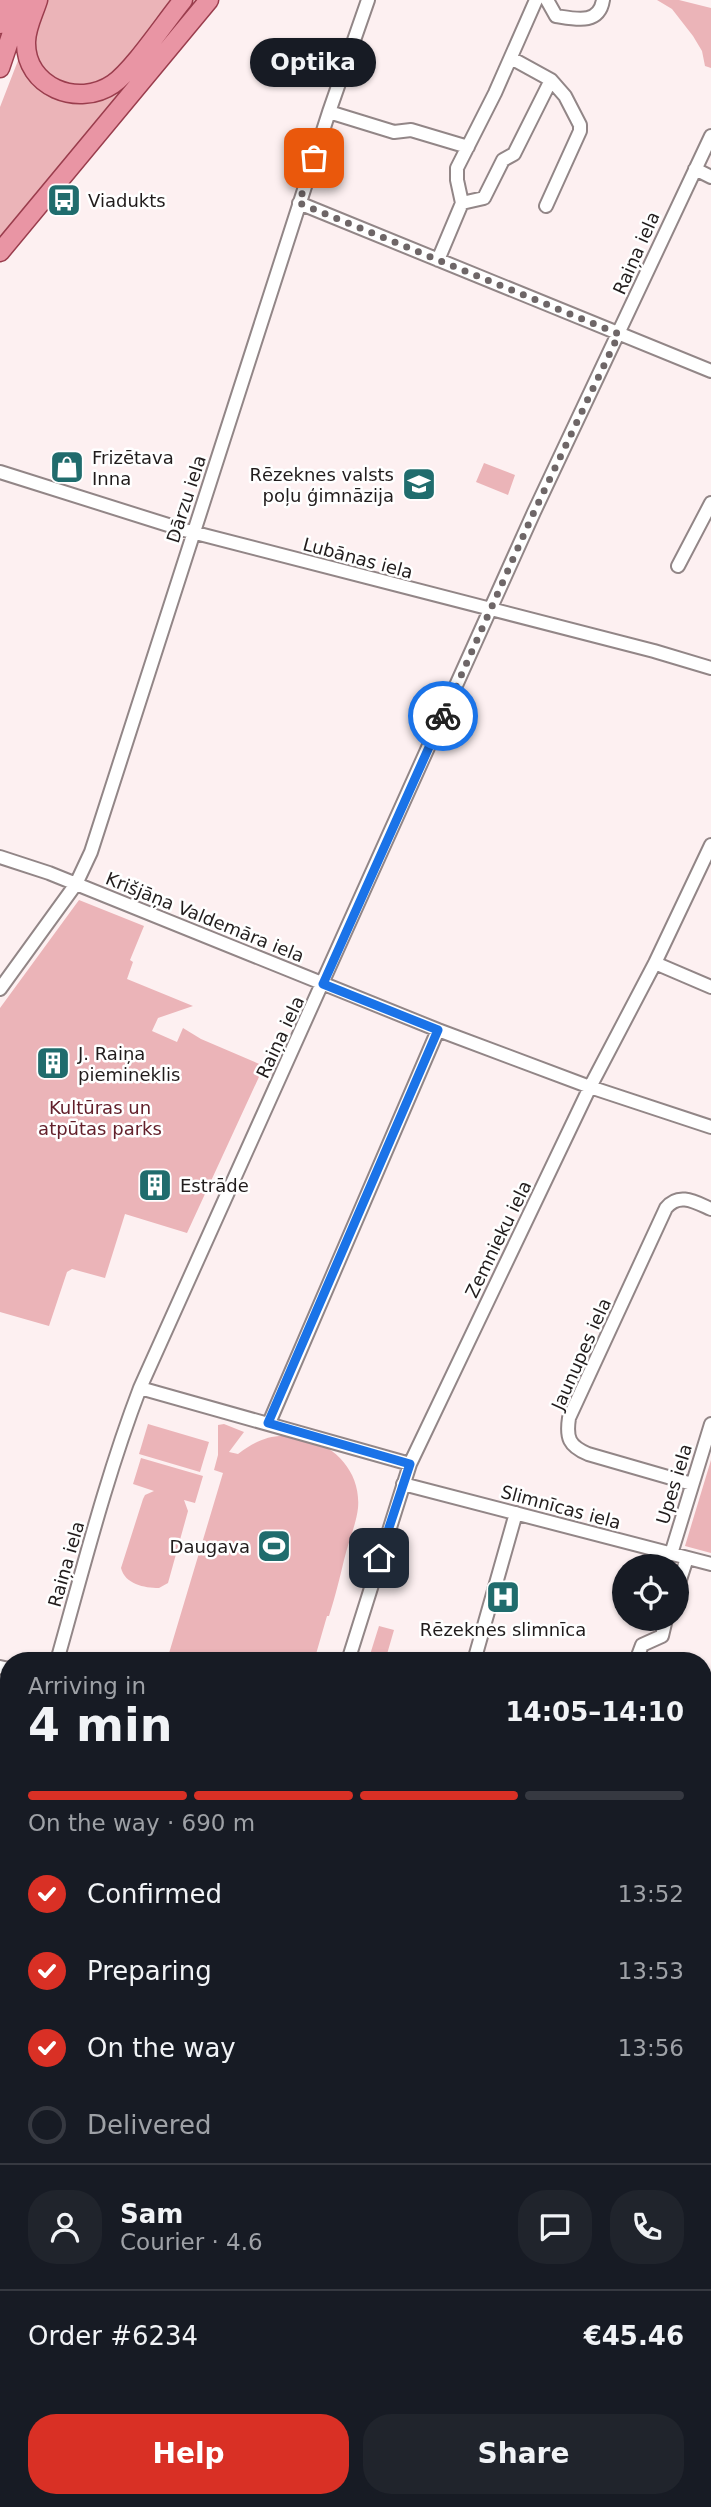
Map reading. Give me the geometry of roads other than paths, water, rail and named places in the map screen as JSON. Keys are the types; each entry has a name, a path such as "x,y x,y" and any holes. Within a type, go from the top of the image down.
{"main road":[{"path":"0,24 8,0"},
{"path":"0,68 23,0"},
{"path":"38,0 26,41 31,67 53,88 80,95 101,90 118,79 183,0"},
{"path":"0,252 209,0"}],"street":[{"name":"Dārzu iela","path":"0,989 76,884 92,852 299,203 368,0"},
{"path":"438,260 462,203 457,168 536,0"},
{"path":"547,0 556,16 573,19 595,17 601,11 603,0"},
{"path":"511,58 551,80 565,96 580,125 580,131 546,205"},
{"path":"462,203 484,198 503,160 514,154 551,80"},
{"path":"329,112 394,132 411,130 468,147"},
{"name":"Raiņa iela","path":"60,1652 118,1447 140,1388 539,500 711,136"},
{"path":"695,169 711,177"},
{"path":"299,203 711,371"},
{"name":"Lubānas iela","path":"0,471 193,533 711,667"},
{"path":"678,566 711,503"},
{"name":"Zemnieku iela","path":"351,1652 410,1464 590,1087 655,963 711,845"},
{"name":"Krišjāņa Valdemāra iela","path":"0,857 76,884 438,1030 590,1087 711,1127"},
{"path":"655,963 711,987"},
{"path":"268,1423 438,1030"},
{"name":"Jaunupes iela","path":"692,1484 575,1449 567,1433 569,1418 666,1208 671,1202 680,1199 711,1209"},
{"path":"140,1388 410,1464"},
{"name":"Upes iela","path":"671,1554 711,1424"},
{"name":"Slimnīcas iela","path":"403,1484 671,1554"},
{"path":"477,1652 516,1513"},
{"name":"Slimnīcas iela","path":"689,1558 711,1564"},
{"path":"639,1652 642,1645 662,1636 663,1631"}],"place":[{"name":"Optika","path":"314,158"},
{"name":"Viadukts","path":"64,200"},
{"name":"Frizētava Inna","path":"67,467"},
{"name":"Rēzeknes valsts poļu ģimnāzija","path":"419,484"},
{"name":"J. Raiņa piemineklis","path":"53,1063"},
{"name":"Estrāde","path":"155,1185"},
{"name":"Daugava","path":"274,1546"},
{"name":"Rēzeknes slimnīca","path":"503,1597"}],"park label":[{"name":"Kultūras un atpūtas parks","path":"100,1117"}]}
